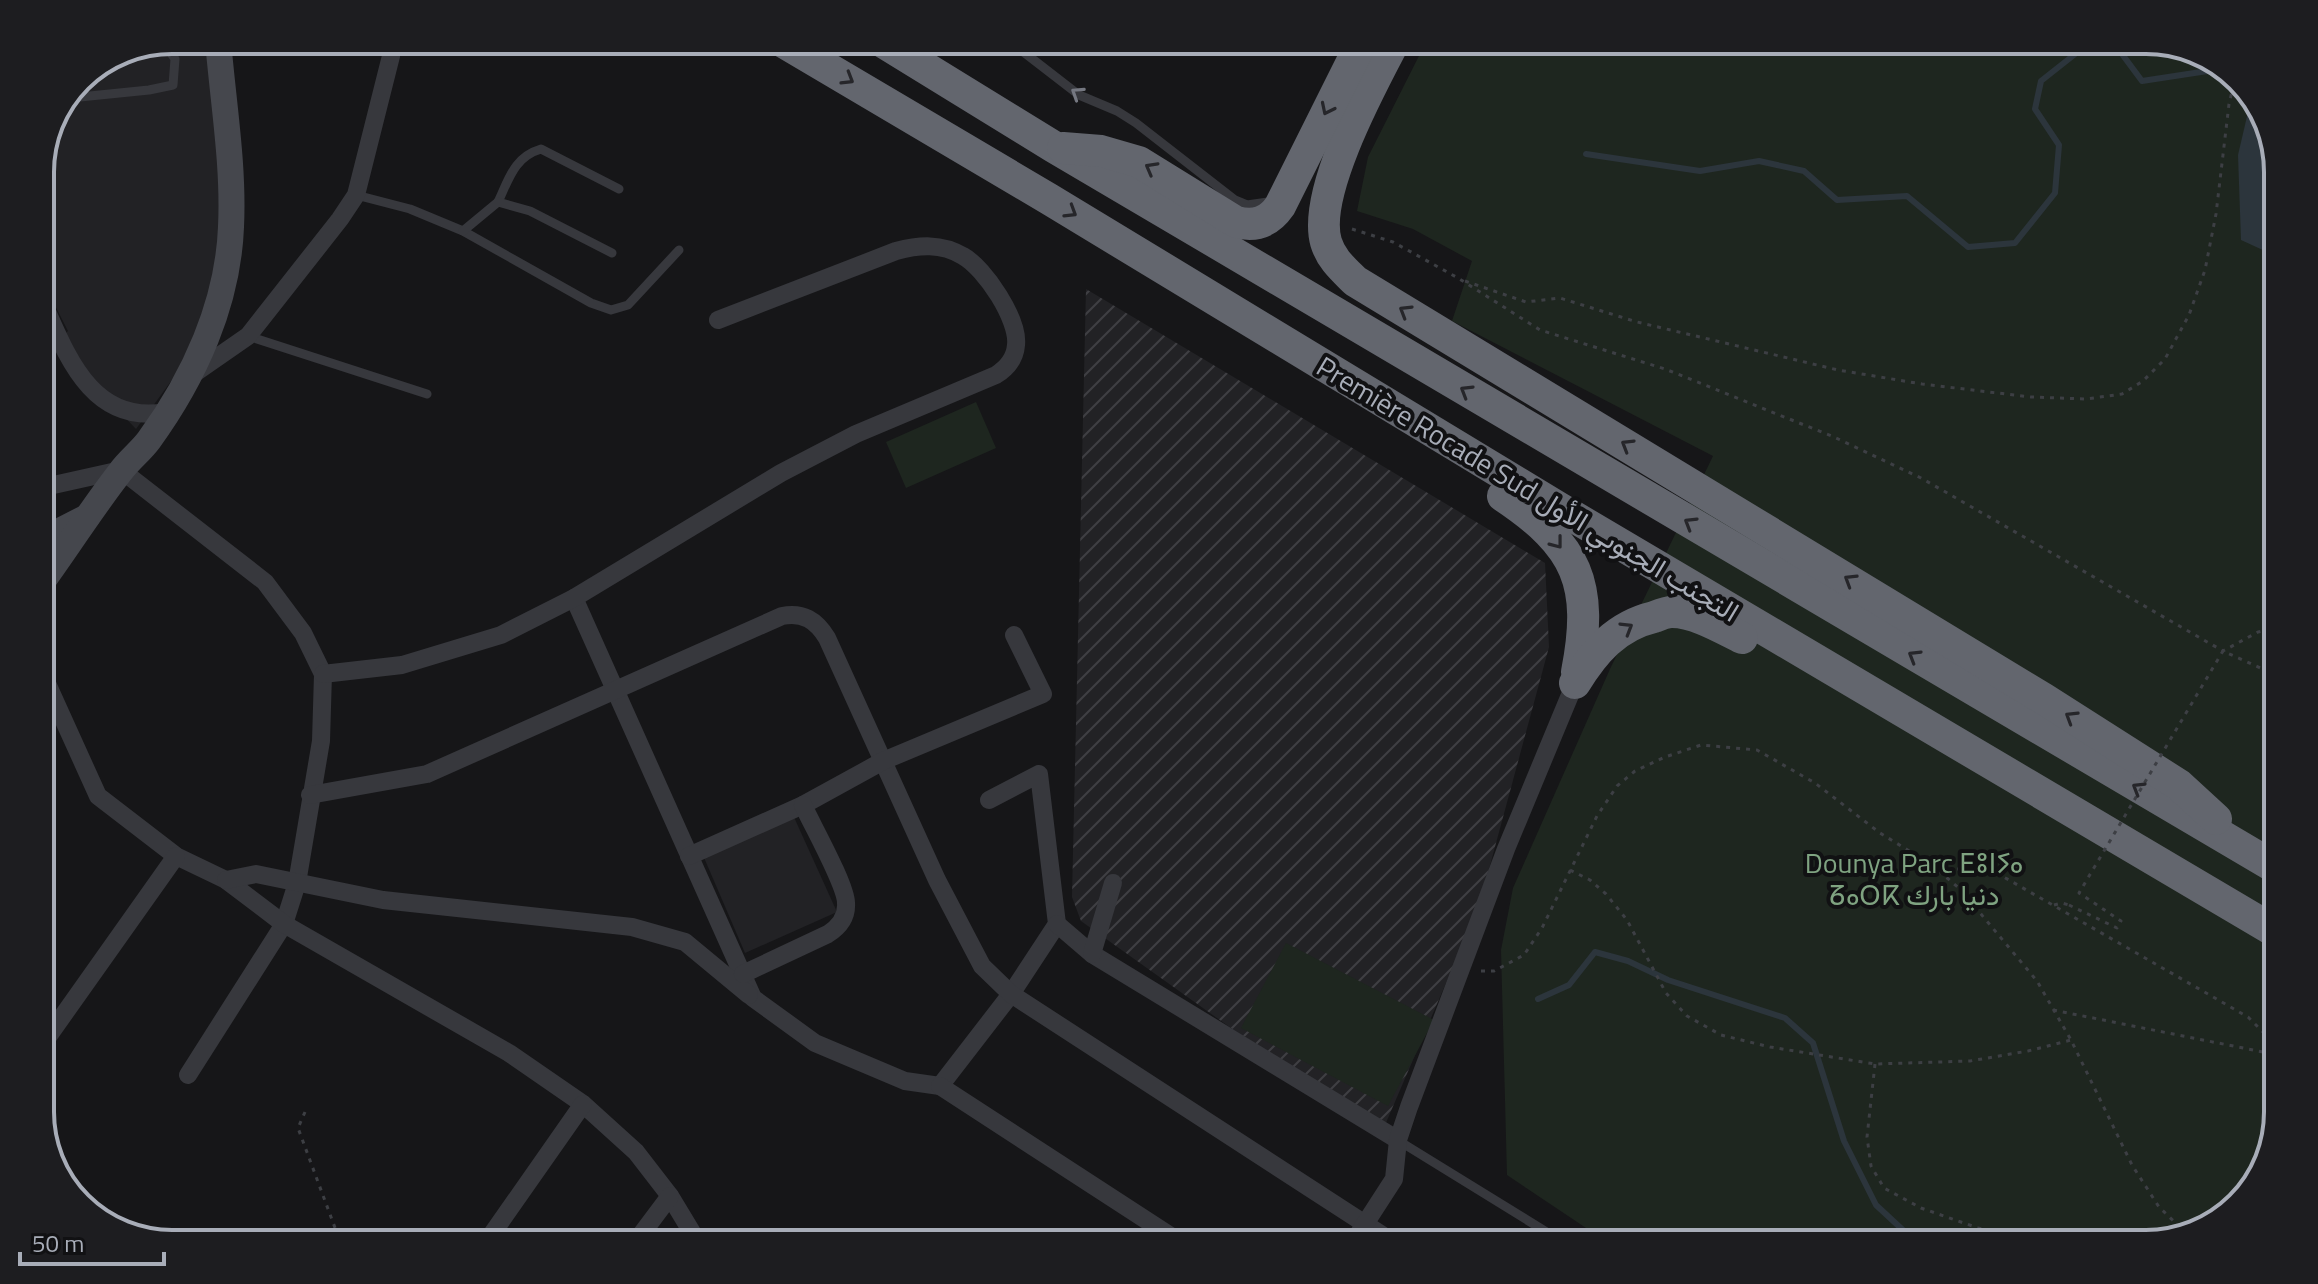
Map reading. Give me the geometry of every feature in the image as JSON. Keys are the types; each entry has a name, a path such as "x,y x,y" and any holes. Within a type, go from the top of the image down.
{"highway":[{"name":"Première Rocade Sud التجنب الجنوبي الأول","path":"804,54 1559,508 2264,925"},
{"name":"Première Rocade Sud التجنب الجنوبي الأول","path":"903,54 1054,147 2264,861"},
{"path":"1054,147 1101,151 1139,162 1236,222 1261,223 1269,219 1286,194 1356,54"},
{"path":"1388,54 1355,118 1336,167 1324,220 1325,240 1334,260 1355,281 1848,578 2179,785 2215,818 2242,849"},
{"path":"1148,261 1523,509 1559,541 1582,589 1585,631 1575,683"},
{"path":"1575,683 1592,656 1610,638 1640,620 1672,612 1698,617 1766,650 2264,925"}],"main road":[{"path":"54,566 121,470 149,440 187,379 218,304 227,264 232,189 219,54"},
{"path":"54,534 90,516"}],"street":[{"path":"187,379 248,336 356,195 391,56"},
{"path":"323,674 402,665 501,635 574,598 793,467 856,434 996,375 1009,364 1016,348 1015,331 1006,311 978,267 964,256 931,246 913,246 896,251 718,320"},
{"path":"54,326 75,372 88,388 106,402 152,415 166,412"},
{"path":"54,485 121,470 265,582 303,633 323,674 321,741 297,883 284,924 188,1075"},
{"path":"574,598 753,998"},
{"path":"310,795 427,774 782,616 804,616 814,621 827,638 937,880 982,966 1011,994 1373,1230"},
{"path":"689,856 803,805 883,761 1043,694 1014,635"},
{"path":"1362,1230 1394,1179 1398,1140 1506,849 1575,683"},
{"path":"54,699 98,796 176,856 226,880 284,924 509,1053 583,1104 636,1152 670,1196 691,1230"},
{"path":"940,1086 1011,994 1057,924 1039,774 989,800"},
{"path":"743,974 828,934 845,915 843,889 803,805"},
{"path":"54,1021 176,856"},
{"path":"226,880 256,874 383,900 632,927 685,942 753,998 815,1043 905,1081 940,1086 1161,1230"},
{"path":"1092,954 1113,883"},
{"path":"1057,924 1092,954 1398,1140"},
{"path":"495,1230 583,1104"},
{"path":"644,1230 670,1196"}],"lane":[{"path":"81,97 173,85 175,59 172,54"},
{"path":"1026,54 1079,95 1136,123 1235,200 1247,205 1259,205 1286,194"},
{"path":"463,231 498,202 514,167 525,154 541,149 619,189"},
{"path":"356,195 410,209 463,231 591,303 611,310 628,305 679,250"},
{"path":"498,202 530,211 612,253"},
{"path":"248,336 427,394"},
{"path":"1398,1140 1543,1230"}],"path":[{"path":"1458,278 1526,302 1560,298 1637,322 1838,370 2031,397 2086,399 2122,394 2143,381 2165,359 2189,315 2201,281 2216,214 2232,91"},
{"path":"1324,220 1393,242 1458,278 1540,330 1665,369 1834,437 1921,478 2223,651 2264,670"},
{"path":"2053,906 2062,903 2069,905 2117,928 2121,921 2079,893 2223,651 2264,631"},
{"path":"1463,966 1494,971 1524,955 1542,928 1597,816 1617,786 1635,771 1701,745 1757,750 1815,783 1960,889 2027,969 2071,1040 2132,1165 2159,1207 2178,1226"},
{"path":"1937,870 1980,868 1995,872 2248,1017 2264,1033"},
{"path":"1570,870 1590,880 1620,911 1666,993 1687,1016 1721,1035 1770,1047 1875,1064 1970,1061 2071,1040"},
{"path":"2053,1010 2264,1053"},
{"path":"1875,1064 1867,1137 1871,1166 1884,1188 1921,1208 1987,1230"},
{"path":"305,1112 298,1128 336,1230"}],"shaded area":[{"path":"172,54 208,54 223,192 216,276 188,358 136,429 55,344 68,331 54,304 54,164 66,120 78,100 94,83 134,60"},
{"path":"2248,113 2258,134 2264,164 2264,251 2241,240 2238,155"},
{"path":"1086,289 1545,563 1549,647 1479,906 1385,1125 1231,1028 1081,921 1072,897"},
{"path":"793,815 837,912 745,953 702,853"}],"green space":[{"name":"Dounya Parc ⴹⵓⵏⵢⴰ ⵒⴰⵔⴽ دنيا بارك","path":"1420,54 2146,54 2191,63 2224,83 2235,94 2258,134 2264,164 2264,1112 2255,1157 2240,1184 2218,1206 2177,1226 2146,1230 1589,1230 1507,1175 1501,950 1513,888 1610,669 1713,456 1452,321 1472,261 1413,229 1357,211 1368,157"},
{"path":"976,402 996,448 906,488 886,442"},
{"path":"1286,943 1434,1020 1388,1106 1241,1028"}],"waterway":[{"path":"1586,154 1700,171 1759,161 1804,171 1837,200 1907,196 1968,247 2015,243 2055,193 2059,145 2035,109 2041,81 2075,54"},
{"path":"2122,54 2142,81 2207,71"},
{"path":"1538,999 1569,985 1595,952 1628,961 1668,980 1785,1018 1813,1043 1844,1141 1876,1205 1903,1230"}]}
